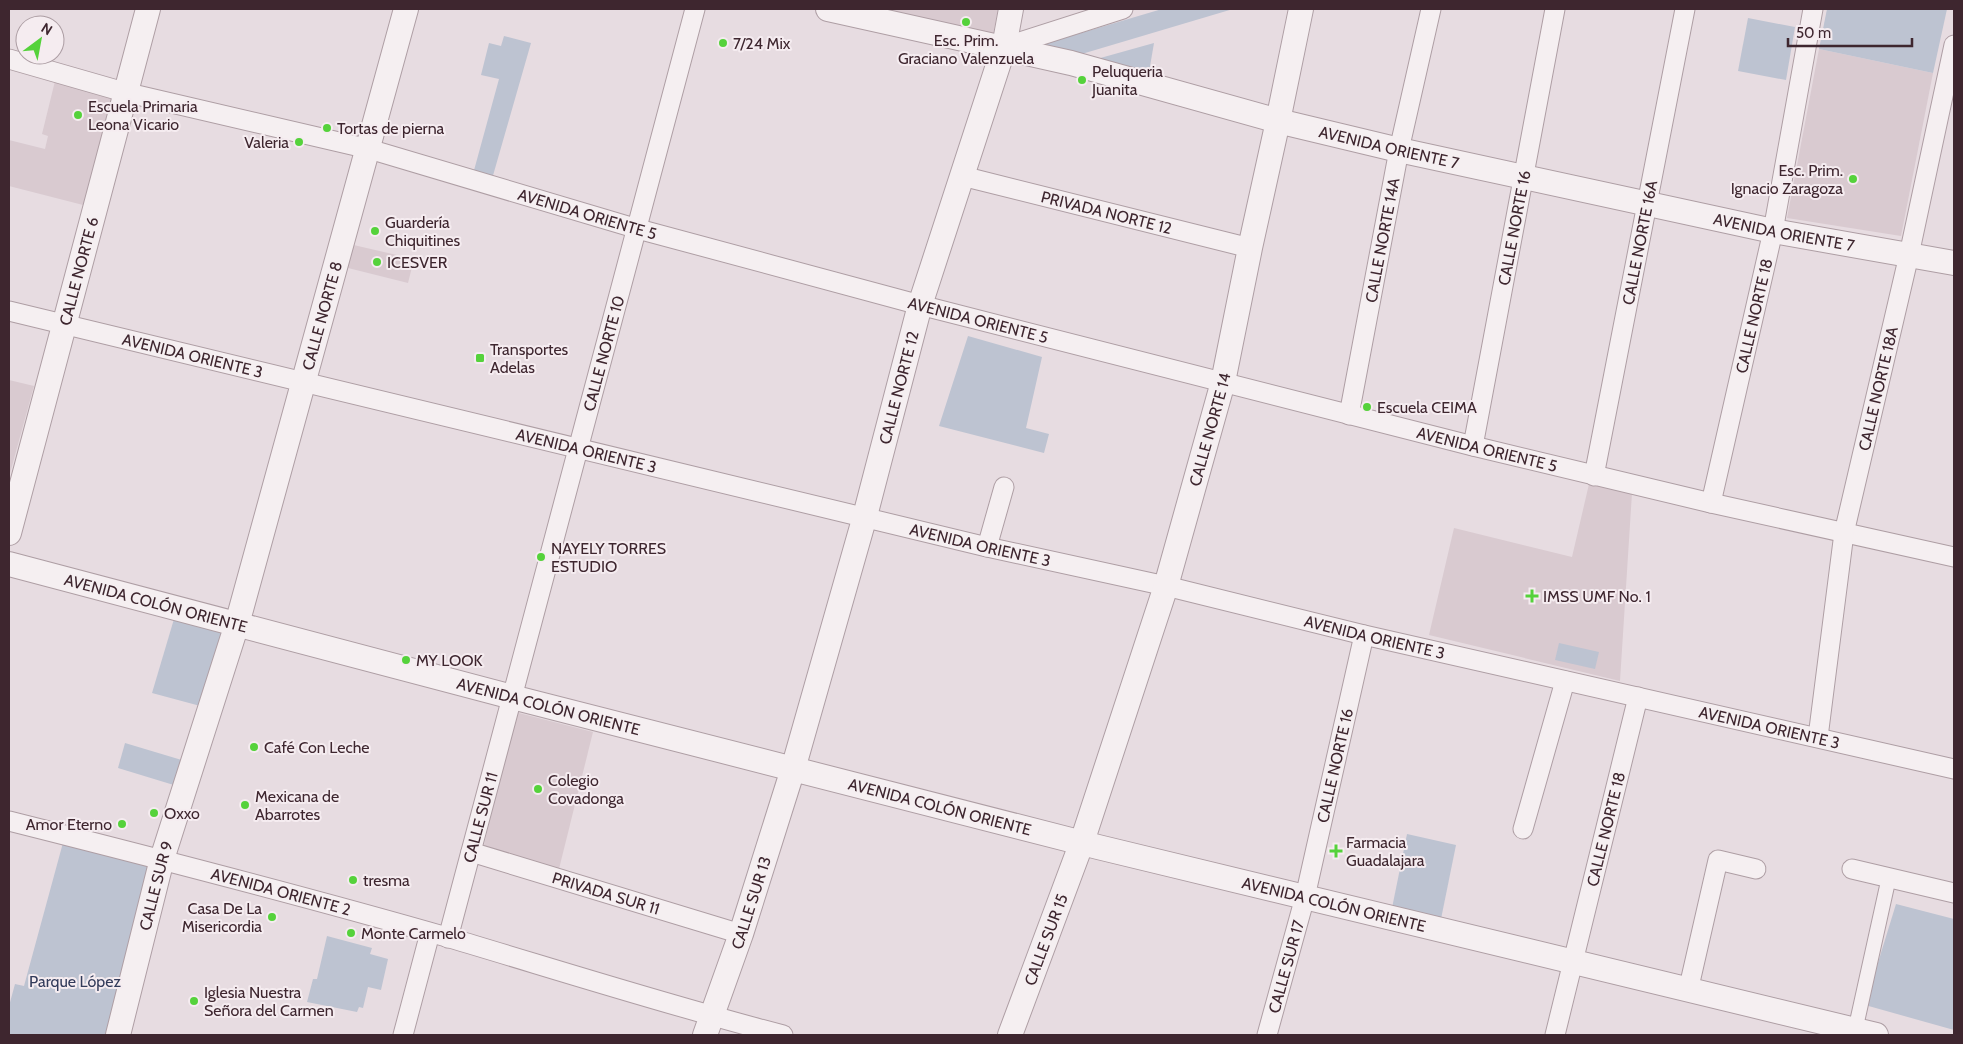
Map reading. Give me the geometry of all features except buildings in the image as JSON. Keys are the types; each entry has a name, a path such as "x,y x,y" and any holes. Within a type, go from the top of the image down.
{"street":[{"name":"CALLE NORTE 6","path":"9,533 65,326 124,92 148,9"},
{"name":"CALLE NORTE 8","path":"237,624 406,9"},
{"name":"CALLE NORTE 10","path":"512,697 695,9"},
{"name":"AVENIDA ORIENTE 7","path":"828,9 1071,63 1278,121 1399,150 1523,175 1773,231 1954,263"},
{"name":"CALLE NORTE 12","path":"793,768 865,516 920,305 1004,47 1011,9"},
{"path":"1004,47 1123,9"},
{"name":"CALLE NORTE 14","path":"1082,842 1166,586 1223,382 1301,9"},
{"name":"CALLE NORTE 14A","path":"1349,414 1399,150 1431,9"},
{"name":"CALLE NORTE 16","path":"1473,446 1555,9"},
{"name":"CALLE NORTE 16A","path":"1594,476 1684,9"},
{"name":"CALLE NORTE 18","path":"1712,503 1773,231 1813,9"},
{"name":"CALLE NORTE 18A","path":"1818,737 1844,533 1910,255 1954,45"},
{"name":"AVENIDA ORIENTE 5","path":"9,59 124,92 368,149 638,229 920,305 1594,476 1954,557"},
{"name":"PRIVADA NORTE 12","path":"962,176 1250,248"},
{"name":"AVENIDA ORIENTE 3","path":"9,311 65,326 865,516 987,547 1166,586 1364,635 1954,769"},
{"path":"987,547 1004,487"},
{"name":"AVENIDA COLÓN ORIENTE","path":"9,564 512,697 1082,842 1304,897 1573,960 1688,991 1865,1033"},
{"name":"CALLE SUR 9","path":"118,1035 162,859 237,624"},
{"name":"CALLE NORTE 16","path":"1304,897 1364,635"},
{"path":"1524,829 1565,681"},
{"name":"CALLE SUR 11","path":"448,938 512,697"},
{"name":"CALLE NORTE 18","path":"1555,1035 1638,697"},
{"name":"CALLE SUR 13","path":"709,1026 741,934 793,768"},
{"name":"AVENIDA ORIENTE 2","path":"9,820 162,859 448,938 709,1026 783,1035"},
{"name":"CALLE SUR 15","path":"1010,1035 1082,842"},
{"name":"PRIVADA SUR 11","path":"471,852 741,934"},
{"path":"1688,991 1718,860 1756,869"},
{"path":"1852,869 1954,893"},
{"path":"1865,1033 1889,877"},
{"name":"CALLE SUR 17","path":"1267,1035 1304,897"},
{"path":"403,1035 430,933"}],"shaded area":[{"name":"Esc. Prim. Graciano Valenzuela","path":"882,9 998,9 993,35"},
{"name":"Esc. Prim. Ignacio Zaragoza","path":"1819,49 1933,73 1901,236 1787,218"},
{"path":"55,81 114,95 87,206 9,186 9,140 45,149 48,136 42,134"},
{"name":"ICESVER","path":"345,243 414,259 408,283 340,266"},
{"path":"9,380 34,386 9,477"},
{"name":"IMSS UMF No. 1","path":"1589,484 1632,493 1620,681 1429,635 1454,528 1572,557"},
{"name":"Colegio Covadonga","path":"515,712 593,732 558,873 490,854 484,845"}],"green space":[{"path":"1162,9 1233,9 1075,56 1044,44"},
{"path":"1827,9 1947,9 1933,73 1819,49"},
{"path":"1748,18 1795,27 1786,80 1738,71"},
{"path":"504,36 531,43 492,179 473,174 499,79 481,75 489,43 501,46"},
{"path":"1154,43 1148,78 1086,62"},
{"path":"968,336 1042,357 1026,428 1049,434 1044,453 939,426"},
{"path":"174,619 225,633 204,707 152,693"},
{"path":"1559,643 1599,652 1595,669 1555,660"},
{"path":"125,743 185,761 177,786 118,768"},
{"path":"1407,834 1456,845 1441,919 1392,908"},
{"name":"Parque López","path":"64,839 156,863 111,1035 9,1035 9,1006 15,984 24,986"},
{"path":"1896,904 1954,919 1954,1030 1865,1005"},
{"path":"327,936 372,948 370,954 388,959 381,990 368,987 363,1008 359,1007 357,1012 307,1002 313,979 317,979"}],"place":[{"name":"Esc. Prim. Graciano Valenzuela","path":"966,22"},
{"name":"7/24 Mix","path":"723,43"},
{"name":"Peluqueria Juanita","path":"1082,80"},
{"name":"Escuela Primaria Leona Vicario","path":"78,115"},
{"name":"Tortas de pierna","path":"327,128"},
{"name":"Valeria","path":"299,142"},
{"name":"Esc. Prim. Ignacio Zaragoza","path":"1853,179"},
{"name":"Guardería Chiquitines","path":"375,231"},
{"name":"ICESVER","path":"377,262"},
{"name":"Transportes Adelas","path":"480,358"},
{"name":"Escuela CEIMA","path":"1367,407"},
{"name":"NAYELY TORRES ESTUDIO","path":"541,557"},
{"name":"IMSS UMF No. 1","path":"1532,596"},
{"name":"MY LOOK","path":"406,660"},
{"name":"Café Con Leche","path":"254,747"},
{"name":"Colegio Covadonga","path":"538,789"},
{"name":"Mexicana de Abarrotes","path":"245,805"},
{"name":"Oxxo","path":"154,813"},
{"name":"Amor Eterno","path":"122,824"},
{"name":"Farmacia Guadalajara","path":"1336,851"},
{"name":"tresma","path":"353,880"},
{"name":"Casa De La Misericordia","path":"272,917"},
{"name":"Monte Carmelo","path":"351,933"},
{"name":"Iglesia Nuestra Señora del Carmen","path":"194,1001"}]}
